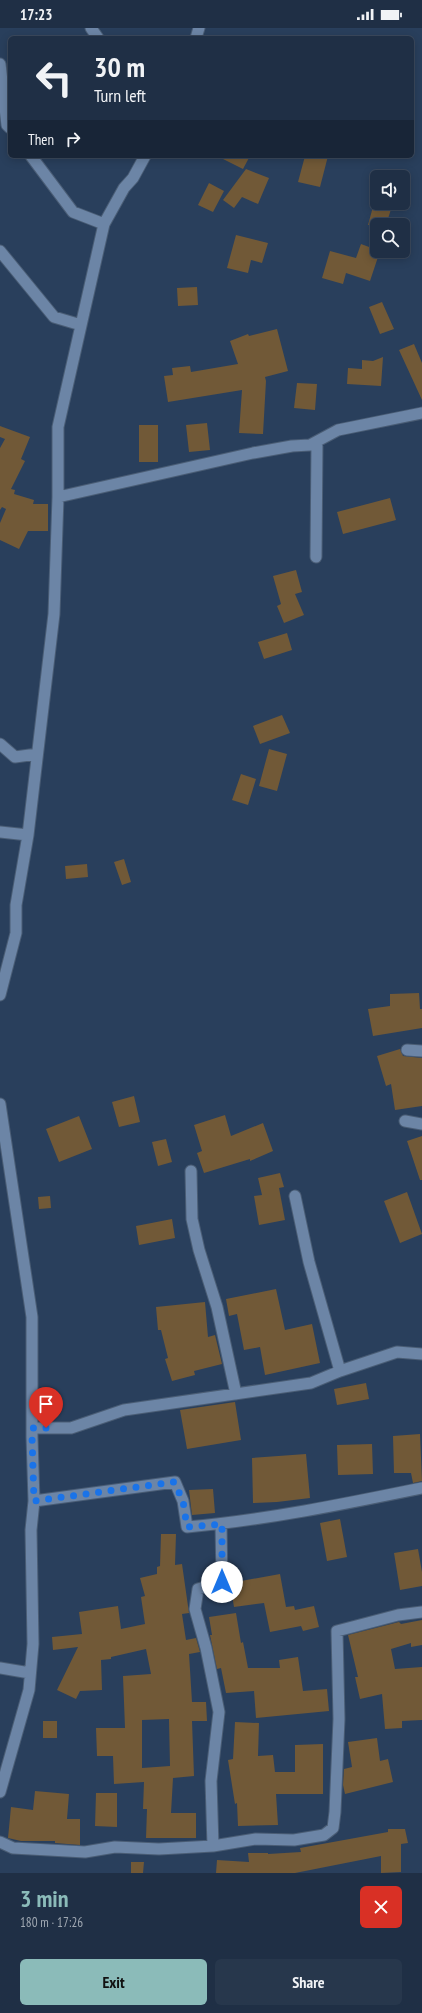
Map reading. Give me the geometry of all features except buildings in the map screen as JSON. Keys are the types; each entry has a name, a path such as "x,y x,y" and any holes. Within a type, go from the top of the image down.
{"street":[{"path":"0,64 8,125"},
{"path":"32,158 73,212 104,224"},
{"path":"0,995 16,933 16,905 28,835 54,614 58,497 58,427 104,224 124,188 133,178 145,158"},
{"path":"0,251 54,317 81,325"},
{"path":"58,497 253,453 292,446 306,446 317,442 338,430 422,413"},
{"path":"316,557 317,442"},
{"path":"0,744 15,757 37,754"},
{"path":"0,832 28,835"},
{"path":"407,1050 422,1051"},
{"path":"0,1104 32,1317 32,1437 34,1501 31,1530 33,1644 29,1690 0,1792"},
{"path":"405,1121 422,1124"},
{"path":"191,1171 192,1219 199,1250 217,1306 236,1394"},
{"path":"295,1196 310,1262 340,1370"},
{"path":"33,1428 70,1428 124,1410 310,1383 340,1370 397,1352 422,1354"},
{"path":"34,1501 174,1482 183,1501 187,1527 222,1524 325,1508 422,1488"},
{"path":"213,1846 211,1781 219,1712 206,1648 195,1609 198,1589 222,1582 222,1524"},
{"path":"0,1842 13,1848 85,1852 115,1847 159,1849 213,1846 256,1839 294,1840 324,1834 333,1828 339,1719 337,1631 398,1615 422,1612"},
{"path":"0,1668 30,1673"}],"route":[{"path":"46,1428 33,1428 34,1501 64,1499 124,1488 174,1482 183,1501 187,1527 222,1524 222,1582"}]}
